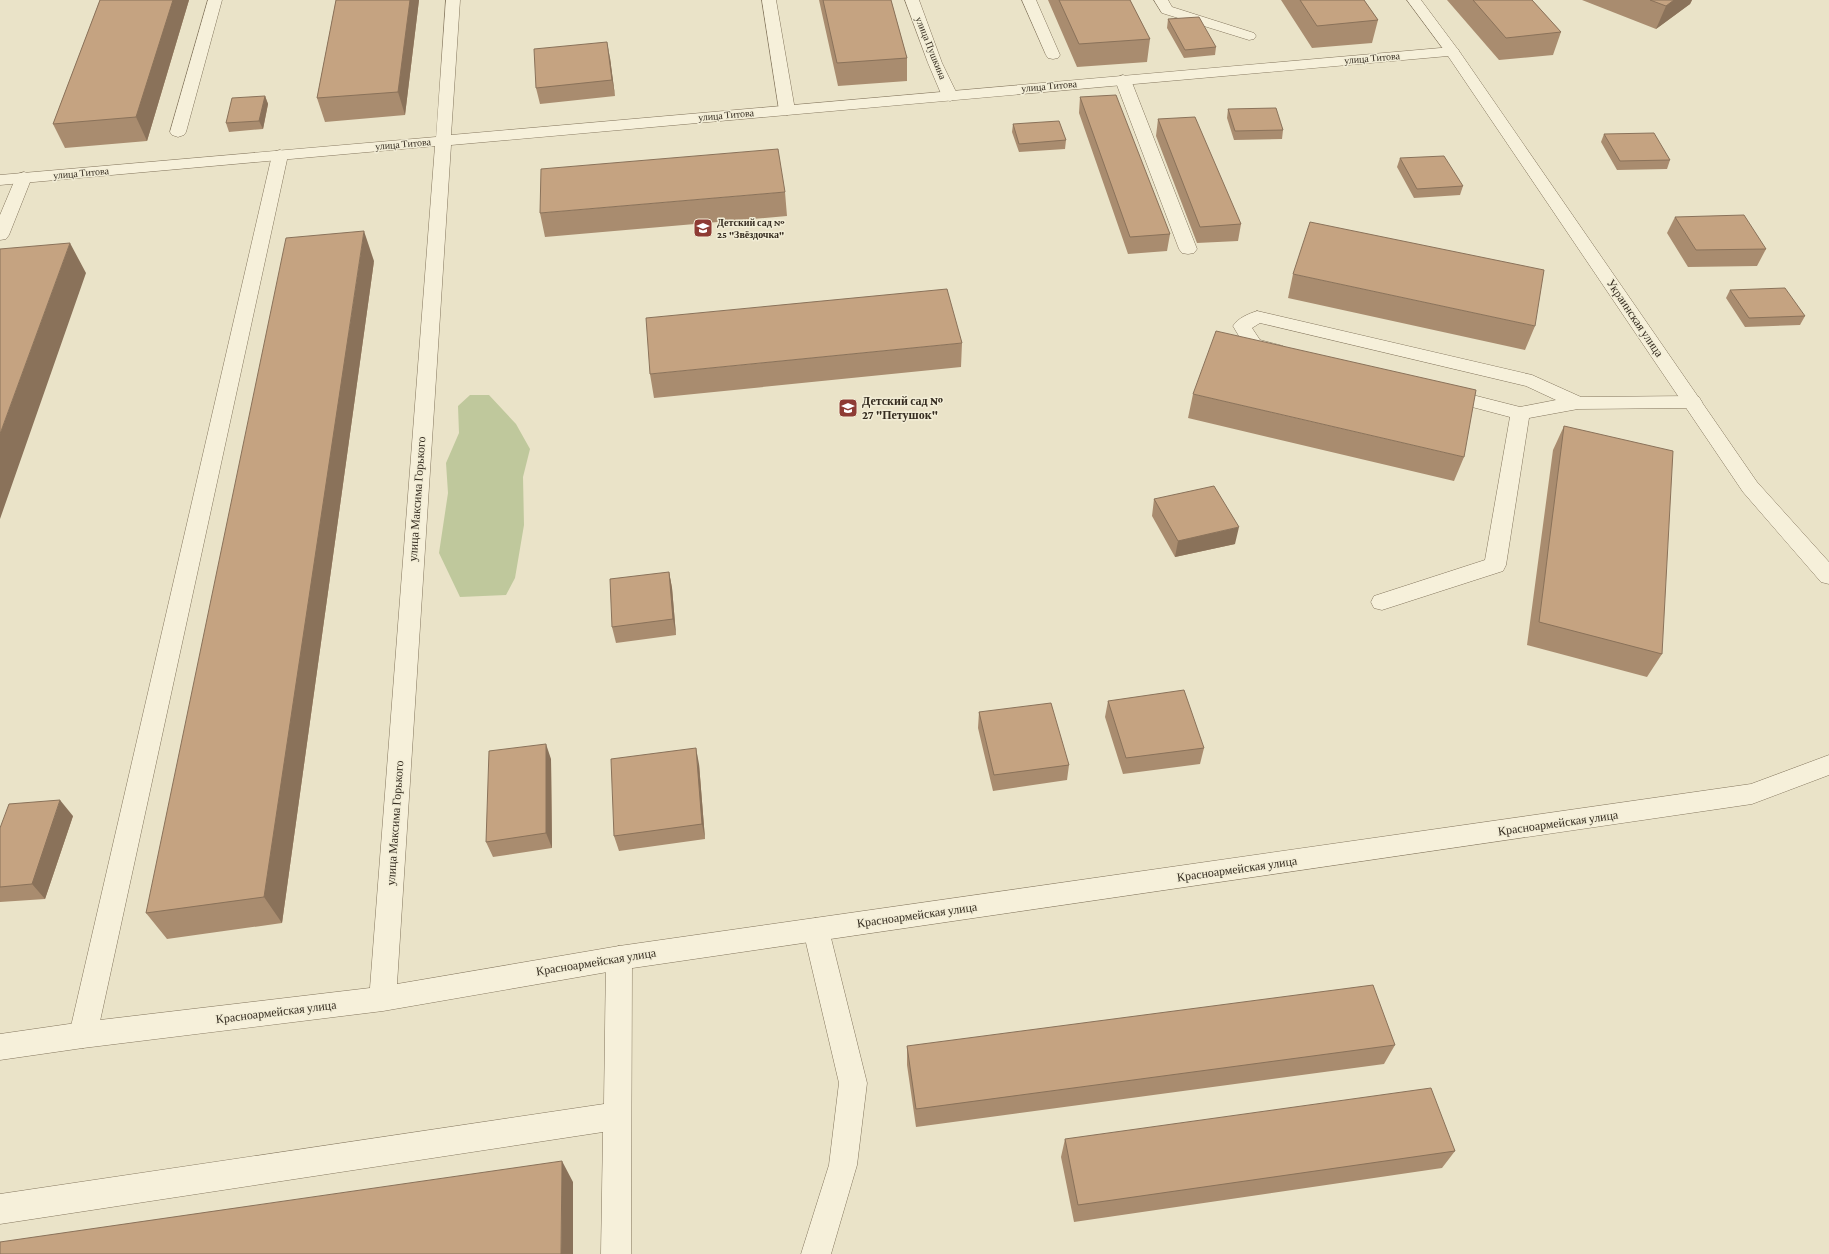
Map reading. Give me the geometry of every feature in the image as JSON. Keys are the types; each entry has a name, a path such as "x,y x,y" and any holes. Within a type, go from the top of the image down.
{"street":[{"path":"178,132 215,0"},
{"name":"улица Максима Горького","path":"383,999 453,0"},
{"path":"769,0 787,110"},
{"name":"улица Пушкина","path":"912,0 934,63 950,96"},
{"path":"1029,0 1052,55"},
{"path":"1161,0 1167,10 1249,36"},
{"name":"Украинская улица","path":"1414,0 1452,51 1750,487 1829,576"},
{"name":"улица Титова","path":"0,180 1452,51"},
{"path":"1123,80 1188,249"},
{"path":"83,1035 280,155"},
{"path":"0,235 24,178"},
{"path":"1291,354 1253,344 1242,326 1257,317 1532,381 1578,403"},
{"path":"1428,389 1520,413 1578,403 1692,402"},
{"path":"1382,602 1495,565 1520,413"},
{"name":"Красноармейская улица","path":"0,1047 83,1035 383,999 619,958 1752,794 1829,765"},
{"path":"816,930 852,1083 843,1165 816,1254"},
{"path":"616,1254 619,958"},
{"path":"0,1209 617,1116"}],"green space":[{"path":"470,395 489,395 516,424 530,449 523,477 524,525 515,578 506,595 460,597 439,553 448,493 446,463 459,433 458,406"}],"building":[{"path":"100,0 173,0 136,117 53,124"},
{"path":"336,0 410,0 398,92 317,98"},
{"path":"823,0 891,0 907,58 837,63"},
{"path":"1059,0 1130,0 1150,39 1079,44"},
{"path":"1300,0 1364,0 1378,20 1317,26"},
{"path":"1473,0 1532,0 1561,32 1506,38"},
{"path":"1650,0 1674,0 1666,6"},
{"path":"1199,17 1216,47 1185,50 1168,19"},
{"path":"607,42 612,80 536,88 534,49"},
{"path":"1116,95 1170,234 1130,237 1080,97"},
{"path":"265,96 259,121 226,123 232,98"},
{"path":"1276,108 1283,130 1235,131 1228,109"},
{"path":"1195,117 1241,224 1200,227 1158,119"},
{"path":"1059,121 1066,140 1019,144 1013,124"},
{"path":"1654,133 1670,160 1620,161 1604,134"},
{"path":"778,149 785,192 540,213 541,169"},
{"path":"1444,156 1463,186 1417,189 1400,158"},
{"path":"1744,215 1766,249 1696,250 1675,217"},
{"path":"1310,222 1544,270 1535,326 1293,274"},
{"path":"364,231 264,897 146,913 286,238"},
{"path":"70,243 0,434 0,249"},
{"path":"1785,288 1805,316 1749,318 1730,290"},
{"path":"947,289 962,343 650,374 646,318"},
{"path":"1216,331 1476,390 1464,457 1193,394"},
{"path":"1564,426 1673,451 1662,654 1539,622"},
{"path":"1214,486 1239,527 1178,541 1154,499"},
{"path":"669,572 673,619 612,627 610,579"},
{"path":"1184,690 1204,748 1126,758 1108,701"},
{"path":"1051,703 1069,765 994,775 979,712"},
{"path":"546,744 546,833 486,842 489,751"},
{"path":"696,748 702,824 614,836 611,759"},
{"path":"60,800 32,884 0,887 0,828 9,804"},
{"path":"1373,985 1395,1045 916,1109 907,1046"},
{"path":"1431,1088 1455,1151 1078,1205 1065,1139"},
{"path":"562,1161 561,1254 0,1254 0,1242"}],"place":[{"name":"Детский сад № 25 \"Звёздочка\"","path":"703,228"},
{"name":"Детский сад № 27 \"Петушок\"","path":"848,408"}]}
